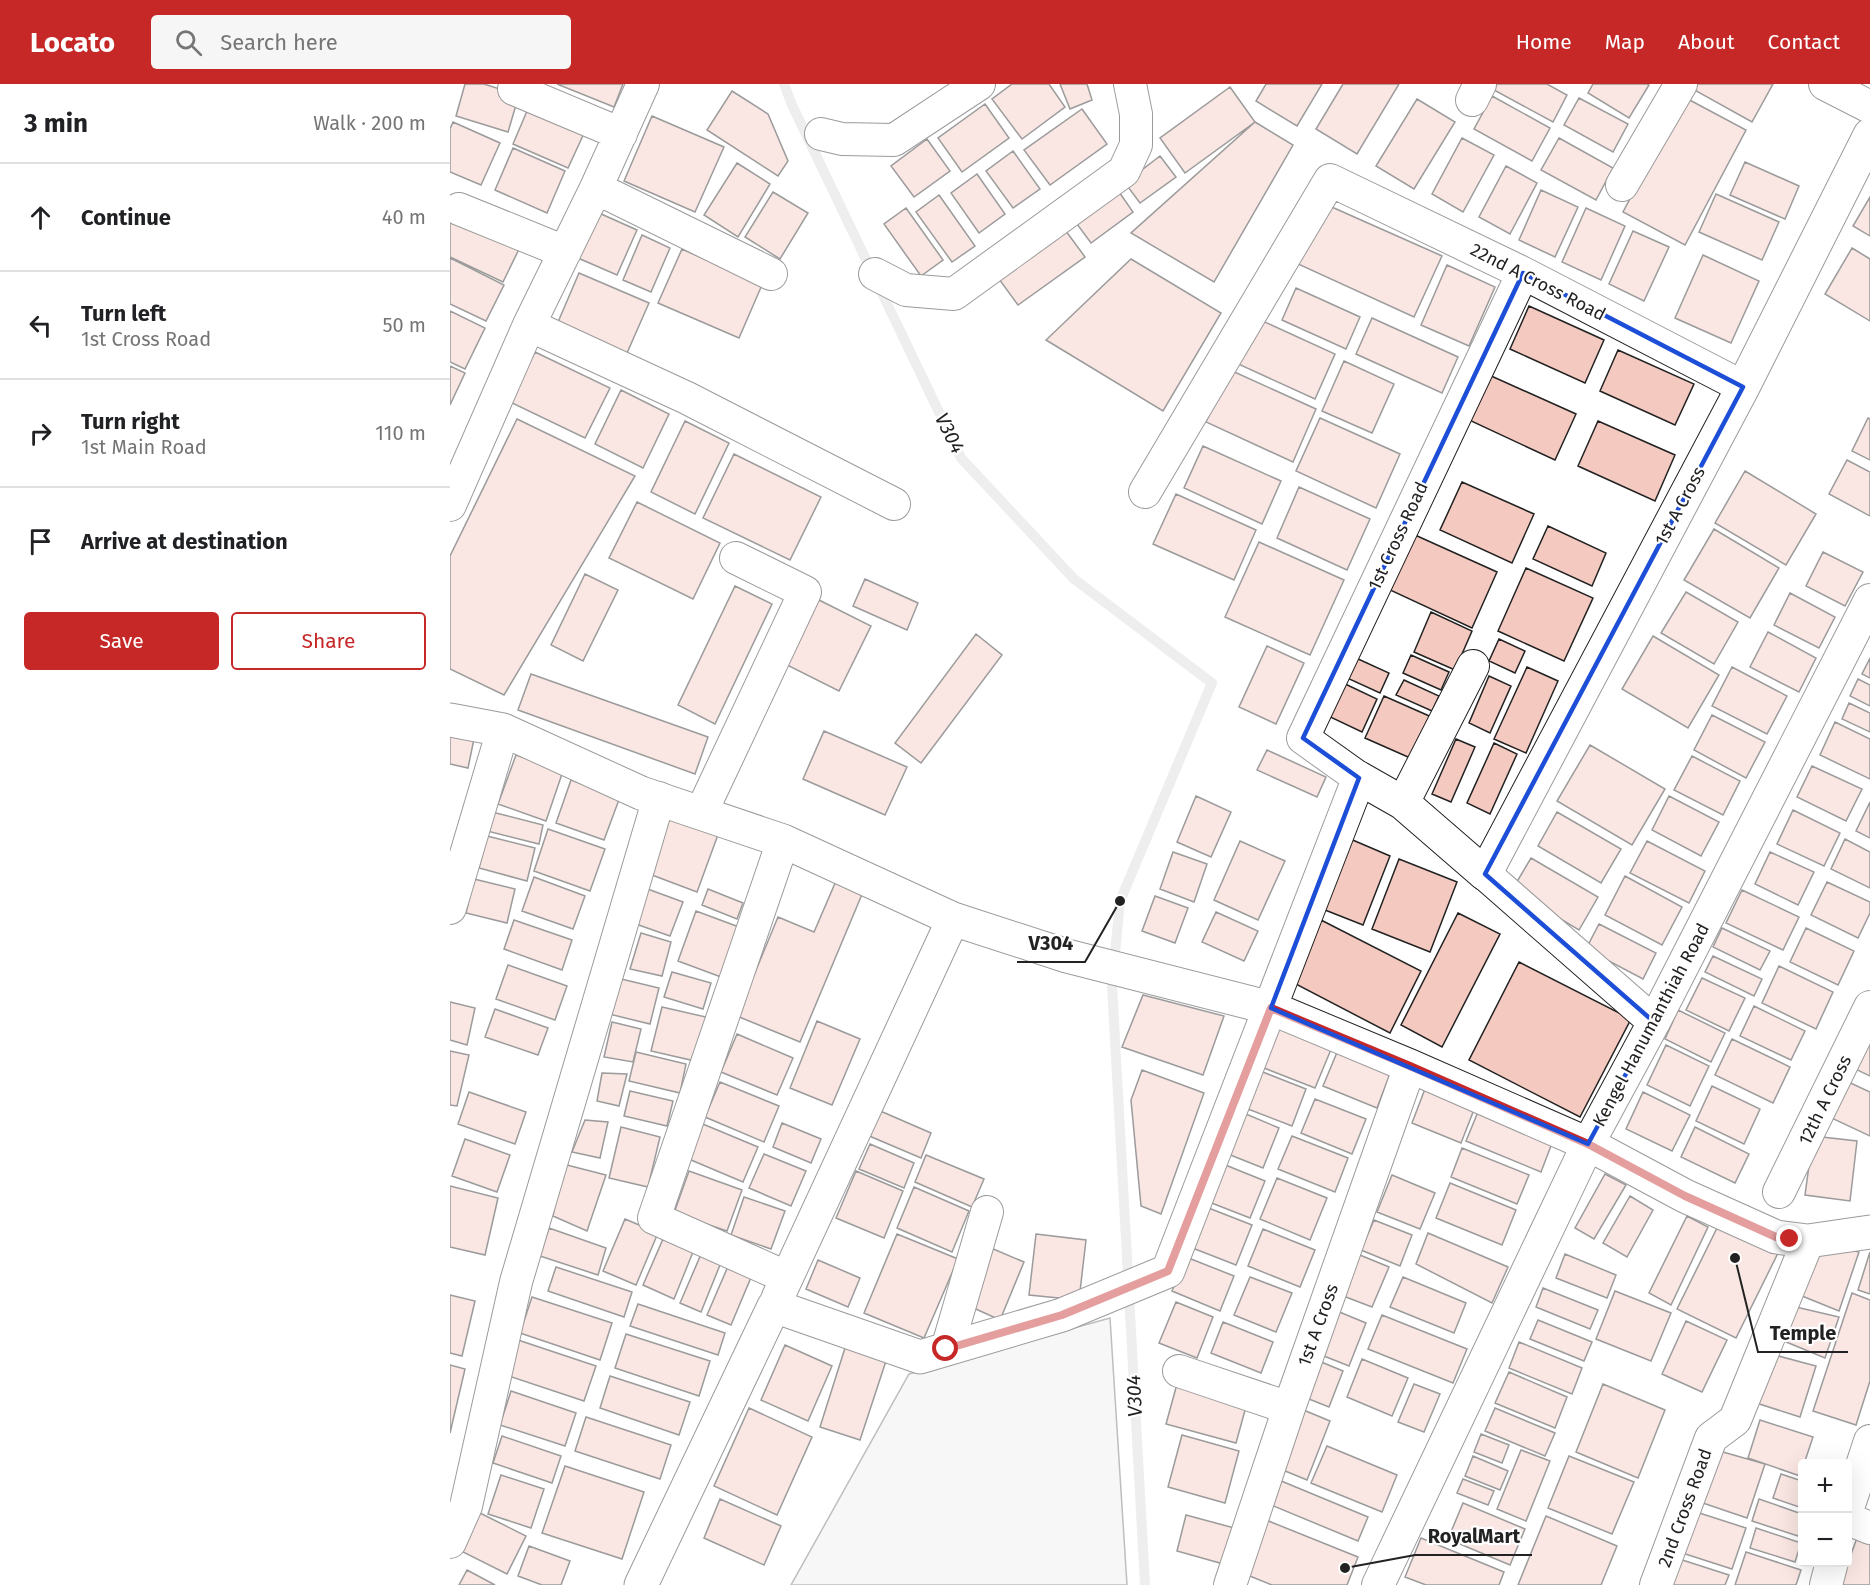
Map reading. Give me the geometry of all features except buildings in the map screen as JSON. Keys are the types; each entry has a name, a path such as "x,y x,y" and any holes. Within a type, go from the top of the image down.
{"street":[{"path":"450,505 528,325 596,188 643,84"},
{"path":"820,134 842,139 894,140 979,84"},
{"path":"874,274 906,290 954,294 1124,171 1136,146 1136,114 1130,84"},
{"path":"1622,185 1681,84"},
{"path":"1825,84 1870,107"},
{"path":"514,89 621,134"},
{"name":"1st A Cross","path":"1485,874 1743,387 1870,135"},
{"name":"22nd A Cross Road","path":"1145,492 1330,180 1523,273 1743,387"},
{"path":"596,188 771,274"},
{"path":"459,209 565,252"},
{"name":"1st Cross Road","path":"1485,874 1403,803 1359,778 1303,738 1523,273"},
{"path":"528,325 687,398 894,504"},
{"path":"701,813 805,592 736,558"},
{"name":"Kengel Hanumanthiah Road","path":"1378,1585 1588,1144 1654,1022 1870,600"},
{"path":"1403,803 1473,666"},
{"path":"450,720 503,730 659,798 783,841 953,919 1067,956 1271,1008 1588,1144 1685,1196 1776,1237 1808,1241 1870,1232"},
{"path":"450,908 503,730"},
{"path":"783,841 654,1218 780,1292 920,1357 1062,1315 1168,1271 1359,778"},
{"path":"450,1542 466,1506 516,1282 659,798"},
{"path":"1485,874 1654,1022"},
{"path":"641,1585 953,919"},
{"name":"12th A Cross","path":"1779,1192 1870,1007"},
{"name":"1st A Cross","path":"1230,1585 1289,1408 1410,1066"},
{"path":"946,1349 987,1212"},
{"name":"2nd Cross Road","path":"1656,1585 1711,1438 1735,1420 1808,1241"},
{"path":"1179,1371 1289,1408"},
{"path":"1852,1496 1870,1441"},
{"path":"1852,1521 1870,1528"},
{"path":"1826,1585 1831,1567"}],"highlighted area":[{"path":"1523,273 1743,387 1485,874 1654,1022 1588,1144 1271,1008 1359,778 1303,738"}],"shaded area":[{"path":"1110,1318 1127,1585 791,1585 909,1374"}],"waterway":[{"name":"V304","path":"784,84 961,458 1074,579 1212,683 1120,901 1112,985 1145,1585"}],"place":[{"name":"V304","path":"1120,901"},
{"name":"Temple","path":"1735,1258"},
{"name":"RoyalMart","path":"1345,1568"}],"route":[{"path":"946,1349 1062,1315 1168,1271 1271,1008 1588,1144 1685,1196 1776,1237 1790,1239"}]}
